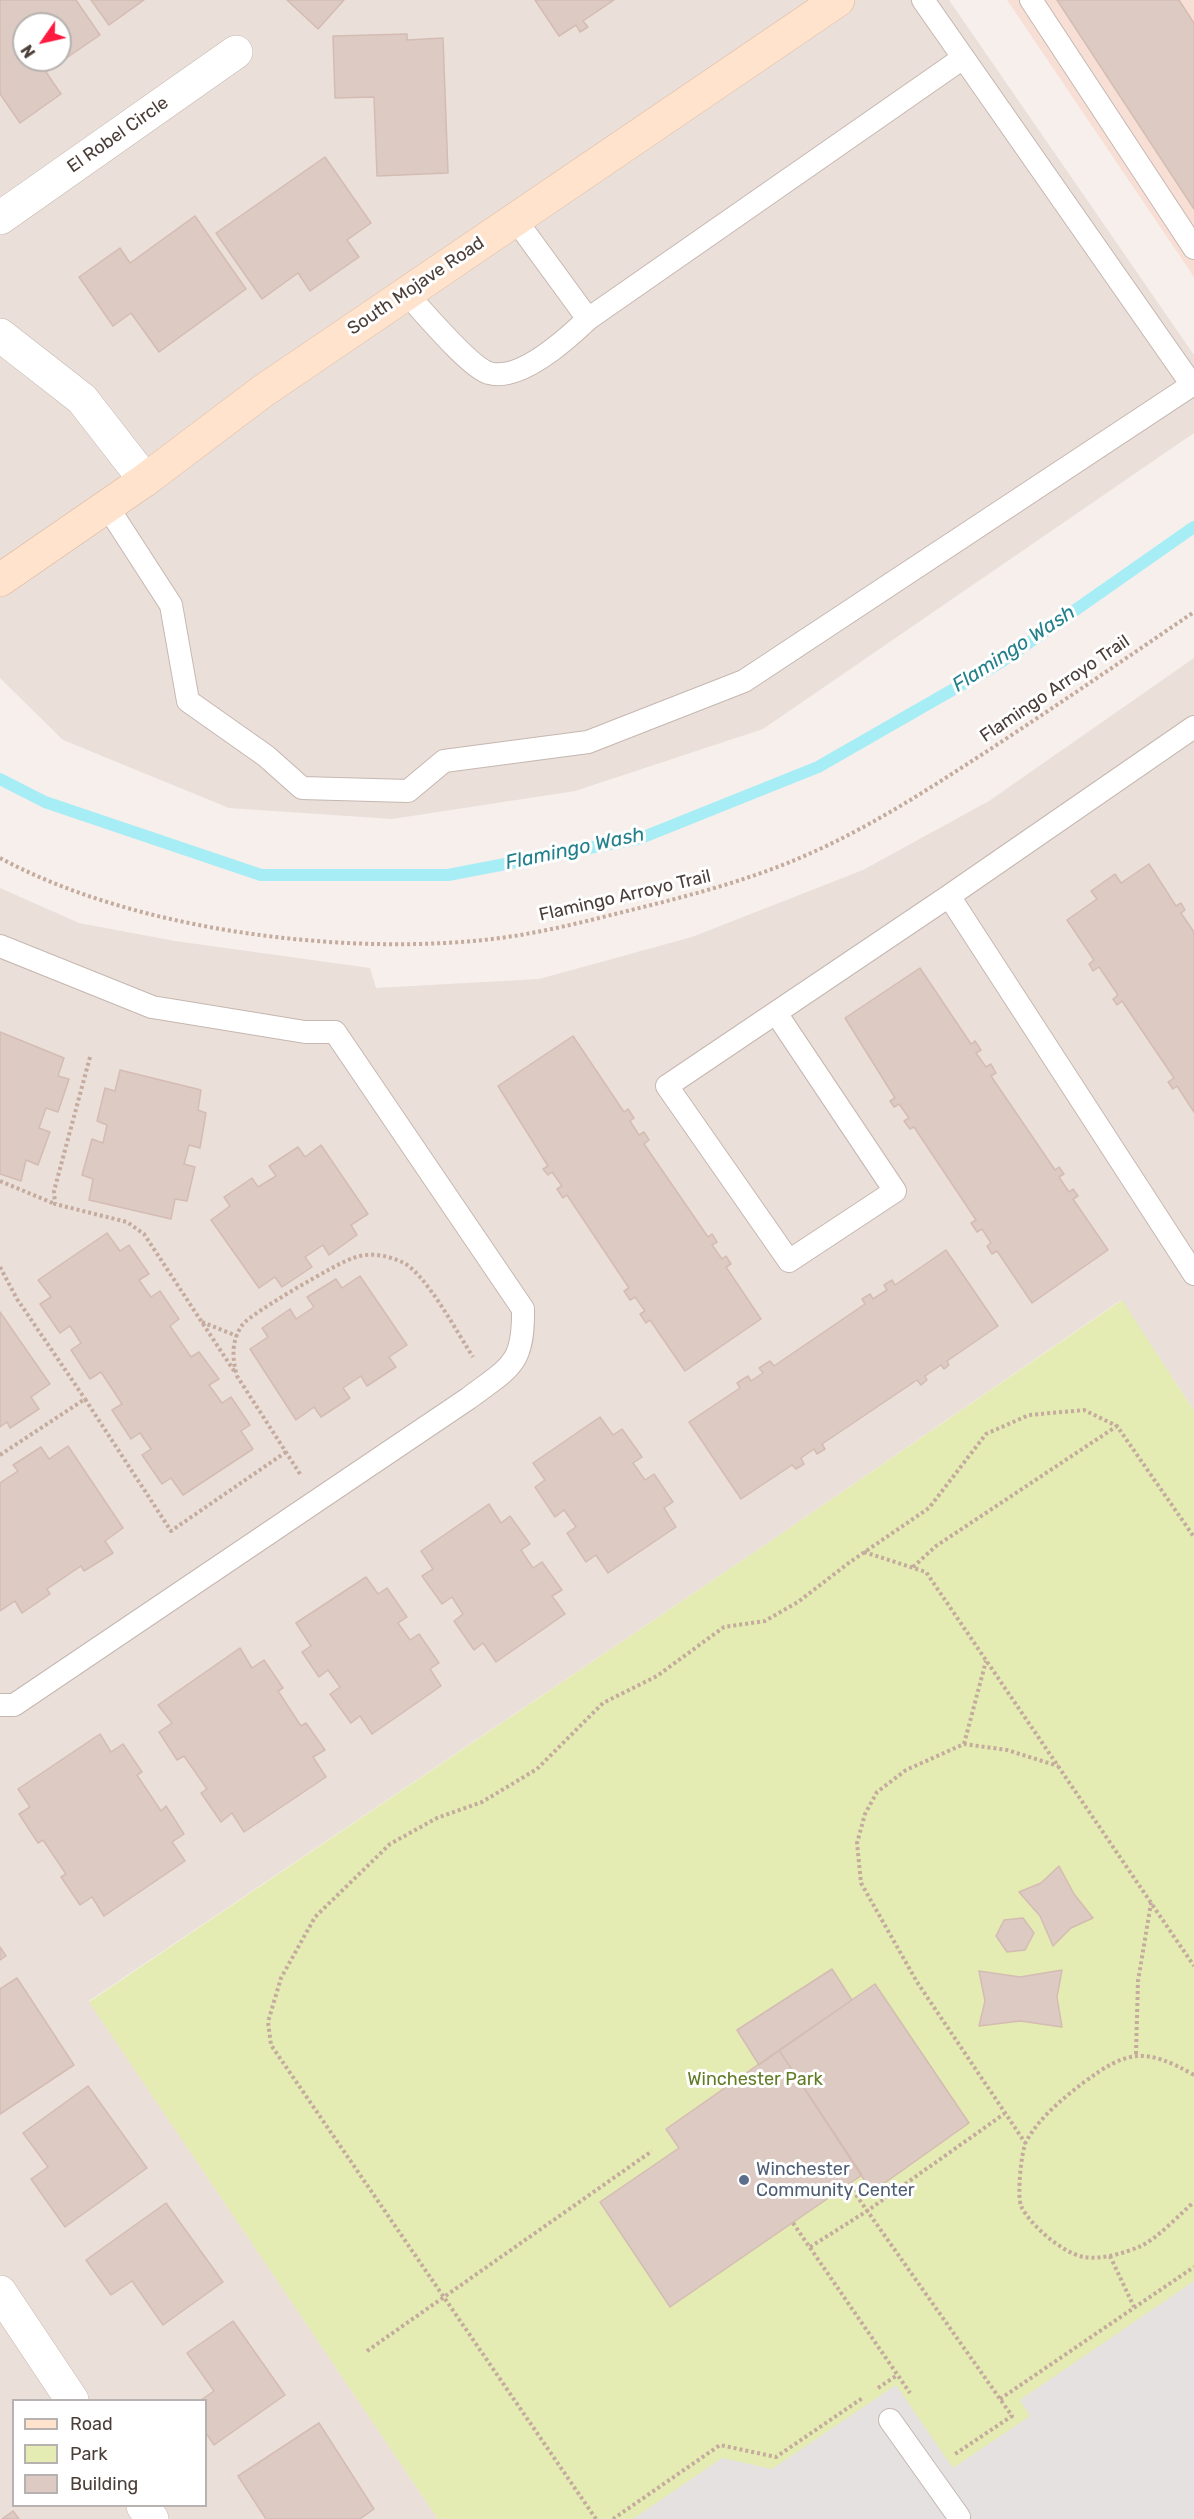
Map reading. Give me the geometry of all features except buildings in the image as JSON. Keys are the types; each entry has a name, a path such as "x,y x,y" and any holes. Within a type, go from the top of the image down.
{"street":[{"name":"South Mojave Road","path":"0,580 145,480 262,391 838,0"},
{"name":"El Robel Circle","path":"0,218 236,52"},
{"path":"0,335 82,399 145,480"},
{"path":"0,2292 71,2399"}],"lane":[{"path":"107,506 171,605 188,701 267,756 302,788 408,791 444,761 588,742 744,681 1192,386 923,0"},
{"path":"1031,0 1194,248"},
{"path":"406,293 472,363 489,373 509,373 532,364 588,319 963,57"},
{"path":"515,219 588,319"},
{"path":"776,1012 895,1191 789,1261 667,1086 1194,727"},
{"path":"949,896 1194,1274"},
{"path":"0,946 152,1007 305,1032 334,1032 523,1309 524,1337 511,1366 490,1382 14,1705 0,1705"},
{"path":"890,2420 959,2517"}],"path":[{"name":"Flamingo Arroyo Trail","path":"0,858 29,874 88,895 168,918 247,934 328,941 441,942 474,941 571,925 712,890 810,854 903,806 1194,612"},
{"path":"55,1204 54,1191 90,1057"},
{"path":"0,1181 55,1204 127,1222 144,1234 318,1500"},
{"path":"237,1376 232,1360 237,1336 244,1323 314,1278 354,1257 380,1254 405,1263 420,1277 490,1382"},
{"path":"0,1267 17,1299 171,1531 286,1452"},
{"path":"201,1322 237,1336"},
{"path":"0,1455 85,1399"},
{"path":"596,2519 271,2045 268,2022 281,1978 315,1917 390,1844 438,1818 482,1802 537,1769 603,1703 657,1676 724,1627 765,1621 798,1602 864,1552 929,1508 986,1434 999,1427 1029,1415 1084,1410 1117,1426 1194,1537"},
{"path":"912,1568 936,1546 1117,1426"},
{"path":"864,1552 926,1572 1194,1966"},
{"path":"964,1744 986,1661"},
{"path":"1026,2144 917,1982 861,1883 857,1843 865,1814 877,1792 906,1770 964,1744 1007,1750 1058,1766"},
{"path":"1136,2054 1138,1981 1151,1903"},
{"path":"1194,2075 1180,2067 1136,2054 1108,2064 1077,2087 1045,2116 1026,2144 1020,2178 1020,2204 1033,2223 1053,2242 1083,2257 1110,2256 1143,2245 1194,2202"},
{"path":"810,2247 867,2211 1004,2114"},
{"path":"367,2351 443,2295 652,2151"},
{"path":"849,2185 1012,2416 956,2455 949,2446"},
{"path":"793,2223 916,2402"},
{"path":"1110,2256 1134,2307"},
{"path":"1000,2398 1194,2267"},
{"path":"613,2519 720,2445 776,2457 896,2376"}],"shaded area":[{"path":"0,0 949,0 1194,355 1194,433 763,729 575,791 392,819 229,808 63,740 0,678"},
{"path":"1007,0 1194,0 1194,277"},
{"path":"1194,658 1194,1411 1121,1300 762,1547 89,2001 438,2519 0,2519 0,888 79,923 175,941 370,968 376,988 539,979 692,937 863,870 989,801"},
{"path":"1194,2281 1194,2519 633,2519 722,2458 772,2469 896,2385 953,2468 1030,2416 1020,2400"}],"green space":[{"name":"Winchester Park","path":"1122,1300 1194,1411 1194,2519 438,2519 89,2002 762,1547"}],"waterway":[{"name":"Flamingo Wash","path":"0,779 45,802 261,875 448,875 641,838 818,767 1001,662 1194,527"}],"place":[{"name":"Winchester Community Center","path":"744,2180"}]}
